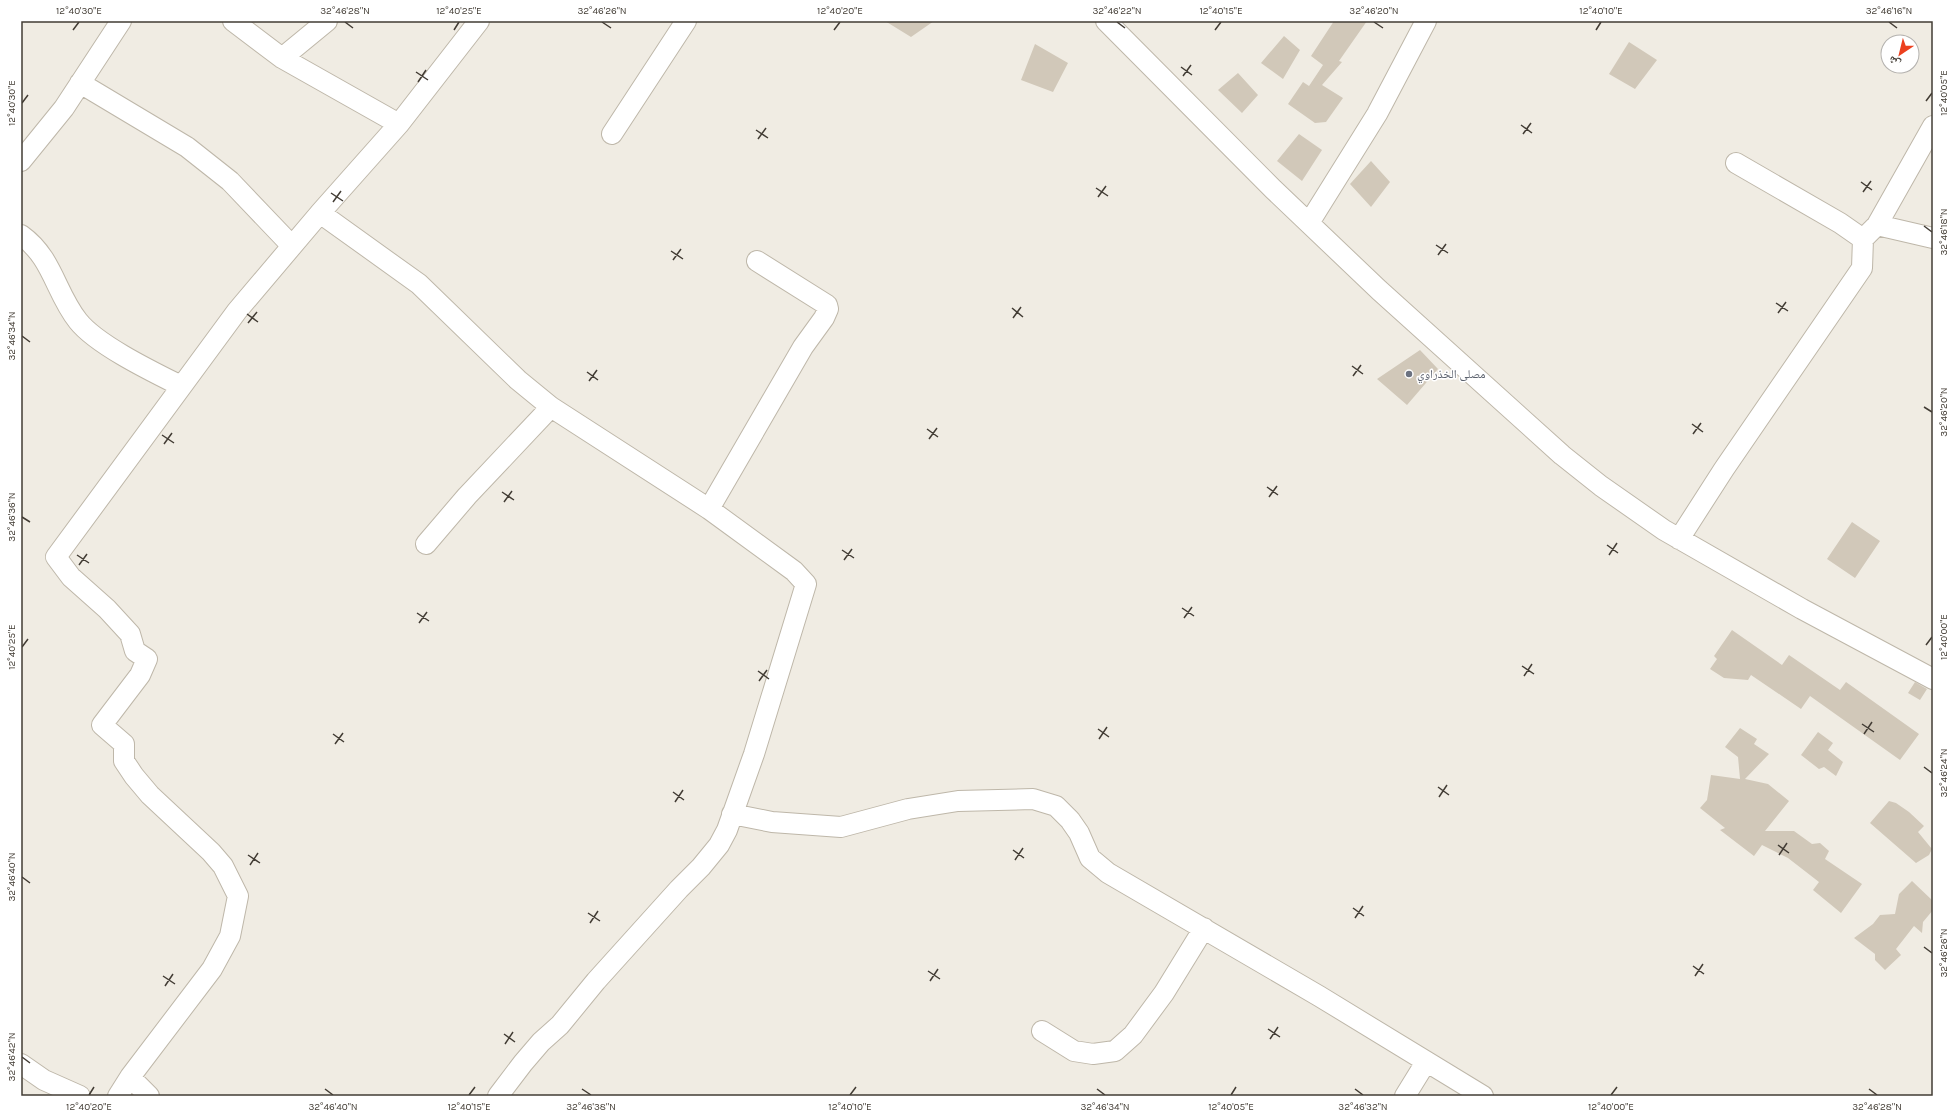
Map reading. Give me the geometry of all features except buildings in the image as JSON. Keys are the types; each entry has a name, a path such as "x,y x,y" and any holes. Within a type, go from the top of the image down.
{"street":[{"path":"21,161 64,108 121,21"},
{"path":"233,21 282,58 399,124"},
{"path":"282,58 327,21"},
{"path":"612,134 686,21"},
{"path":"1310,223 1377,114 1426,21"},
{"path":"118,1096 130,1077 212,969 230,936 238,896 223,866 211,852 150,795 124,761 124,744 102,725 140,675 147,659 135,651 130,634 107,609 71,577 56,557 237,311 320,213 399,124 474,22"},
{"path":"1109,22 1273,189 1379,290 1562,455 1641,515 1679,539 1802,610 1933,679"},
{"path":"80,83 187,147 230,181 292,246"},
{"path":"1679,539 1724,469 1862,268 1863,239 1877,224 1933,126"},
{"path":"1736,163 1840,222 1863,239"},
{"path":"320,213 418,284 496,360 550,407 709,509 794,571 806,584 754,754 727,830 711,855 615,960 560,1025 527,1058 498,1096"},
{"path":"1877,224 1933,238"},
{"path":"21,235 38,249 78,321 91,333 142,367 181,386"},
{"path":"709,509 803,347 824,318 828,309 827,305 757,261"},
{"path":"426,544 467,496 550,407"},
{"path":"732,814 772,822 841,827 908,808 958,801 1033,800 1056,806 1070,820 1079,833 1090,858 1108,873 1319,996 1483,1096"},
{"path":"1042,1031 1074,1050 1093,1054 1114,1051 1133,1035 1164,992 1204,928"},
{"path":"1405,1096 1426,1062"},
{"path":"21,1064 44,1080 80,1096"},
{"path":"130,1077 149,1096"}],"place":[{"name":"مصلى الخذراوي","path":"1409,374"}]}
